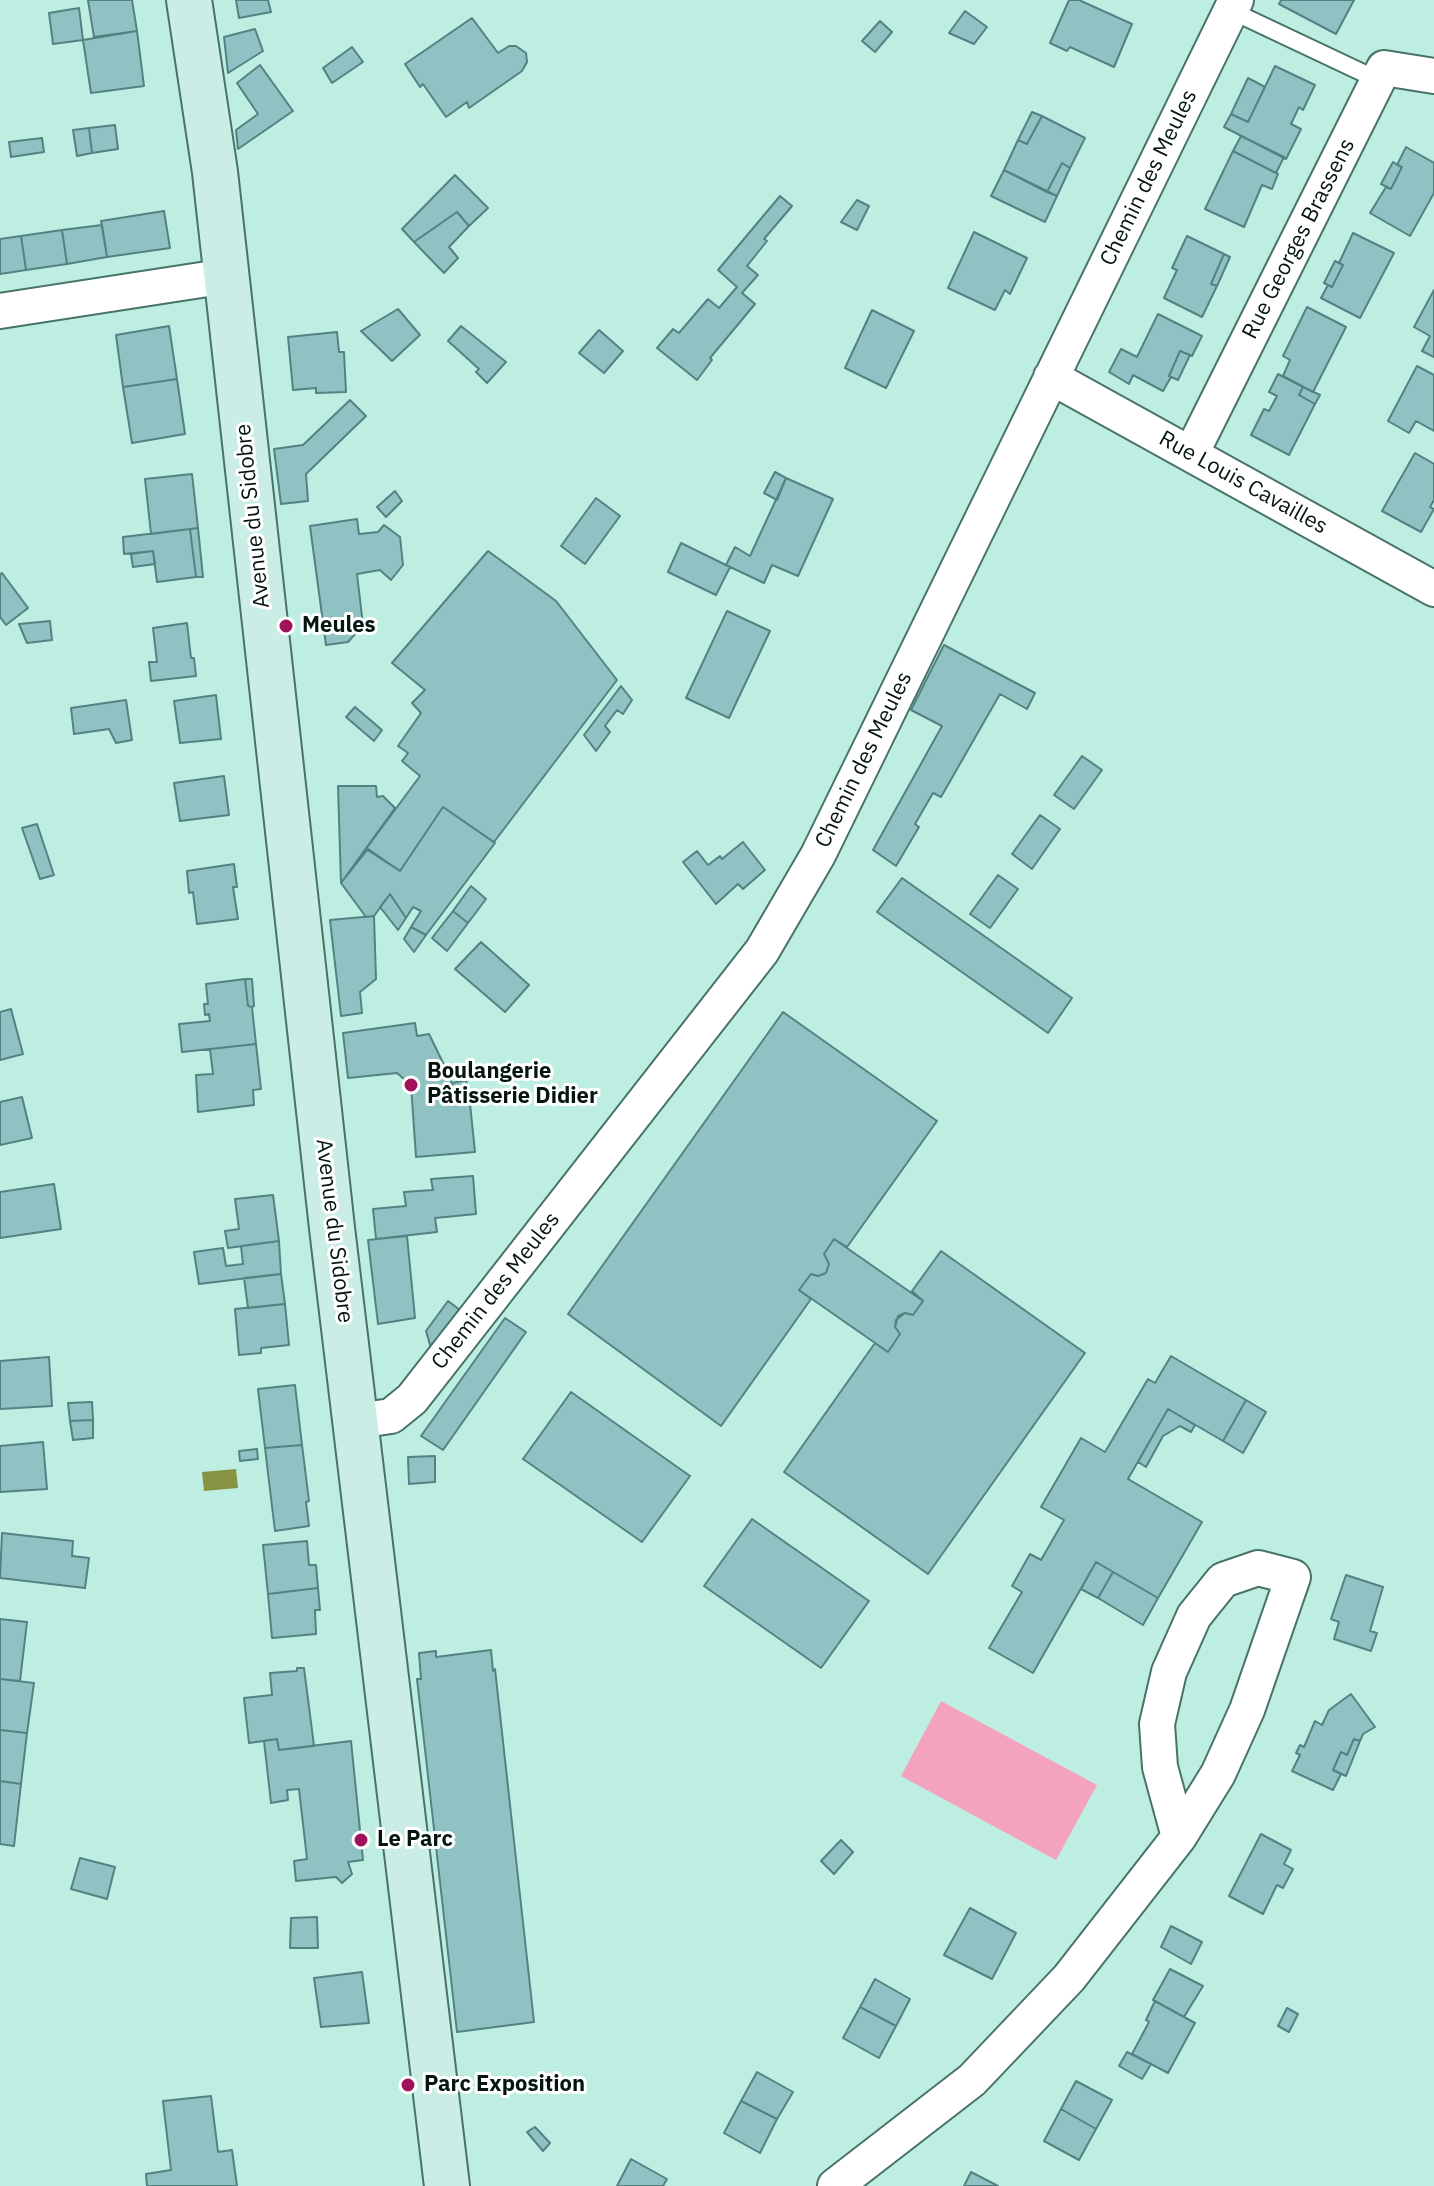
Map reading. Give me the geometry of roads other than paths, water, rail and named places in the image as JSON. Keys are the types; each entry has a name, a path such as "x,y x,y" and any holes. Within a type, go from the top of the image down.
{"main road":[{"name":"Avenue du Sidobre","path":"189,0 215,172 332,1228 447,2186"}],"street":[{"name":"Chemin des Meules","path":"357,1421 391,1416 412,1399 762,951 818,855 1234,6"},
{"path":"1378,80 1384,68 1434,76"},
{"name":"Rue Georges Brassens","path":"1191,454 1378,80"},
{"path":"0,311 227,276"},
{"name":"Rue Louis Cavailles","path":"1051,377 1434,589"},
{"path":"835,2186 972,2080 1069,1978 1179,1837 1218,1774 1247,1710 1293,1577 1258,1568 1223,1580 1194,1616 1169,1672 1157,1724 1160,1767 1179,1837"}],"lane":[{"path":"1234,6 1378,80"}],"place":[{"name":"Meules","path":"286,626"},
{"name":"Boulangerie Pâtisserie Didier","path":"411,1085"},
{"name":"Le Parc","path":"361,1840"},
{"name":"Parc Exposition","path":"408,2085"}]}
